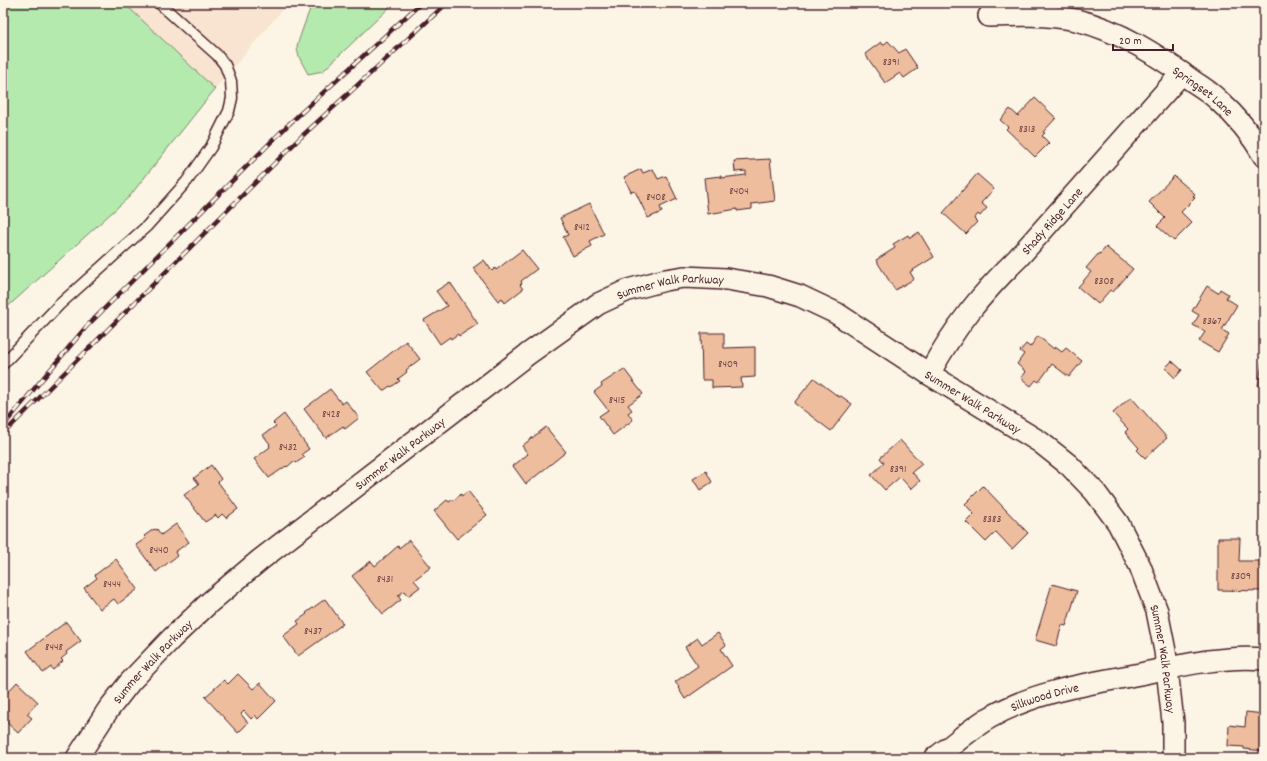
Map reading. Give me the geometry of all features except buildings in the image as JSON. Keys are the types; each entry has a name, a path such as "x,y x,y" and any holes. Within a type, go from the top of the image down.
{"street":[{"name":"Springset Lane","path":"988,16 1045,15 1076,20 1106,30 1143,48 1182,73 1217,99 1240,122 1264,156"},
{"name":"Shady Ridge Lane","path":"930,374 941,353 965,316 1182,73"},
{"name":"Summer Walk Parkway","path":"77,758 108,710 130,682 172,638 210,602 260,560 528,354 598,304 628,290 665,280 684,277 726,279 768,286 800,296 836,313 930,374 1040,442 1069,465 1095,492 1118,523 1140,566 1156,611 1167,668 1173,722 1173,758"},
{"name":"Silkwood Drive","path":"935,758 988,718 1024,701 1062,689 1167,668 1222,660 1264,659"}],"lane":[{"path":"3,364 60,305 147,226 188,181 211,147 229,111 232,98 231,81 225,65 218,54 159,3"}],"shaded area":[{"path":"124,3 288,3 215,89"}],"green space":[{"path":"3,3 124,3 215,89 129,197 3,311"},
{"path":"312,3 394,3 323,71 308,74 300,59 297,48"}],"railway":[{"path":"3,426 86,327 289,124 421,3"},
{"path":"3,434 301,137 447,3"}]}
